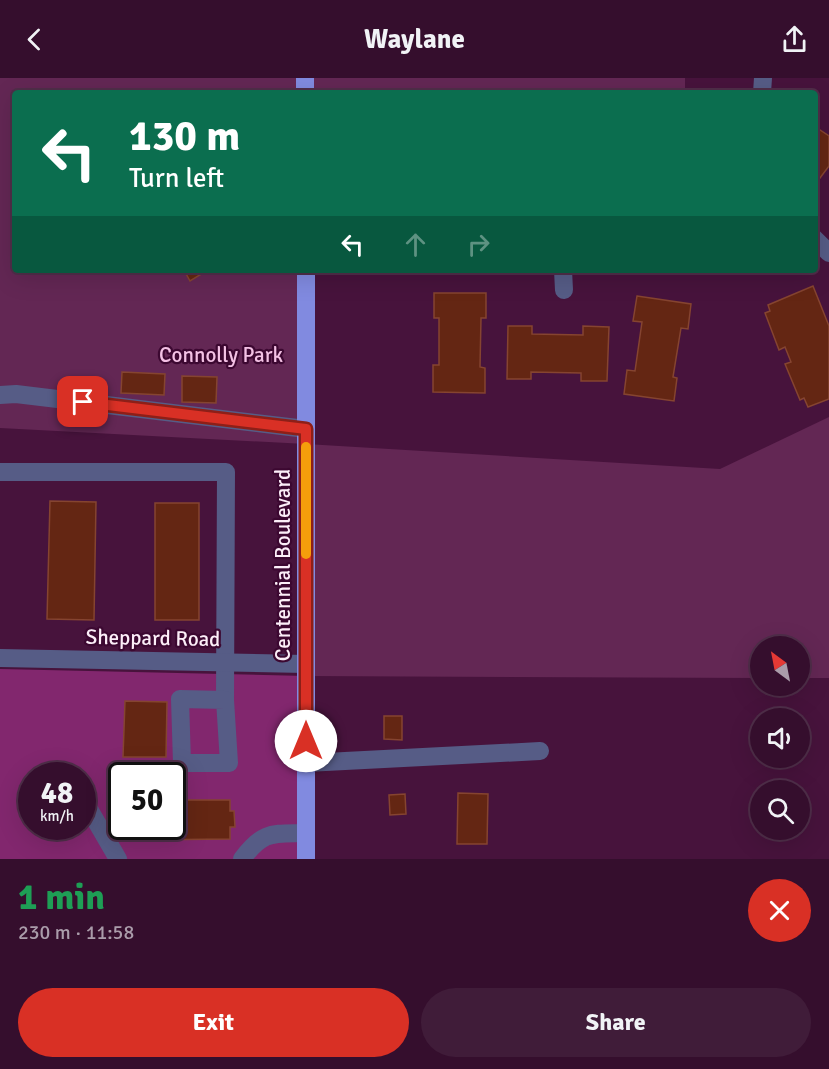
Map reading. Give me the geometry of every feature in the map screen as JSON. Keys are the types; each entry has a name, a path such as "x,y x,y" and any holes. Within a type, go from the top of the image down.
{"main road":[{"name":"Centennial Boulevard","path":"306,273 306,859"}],"street":[{"path":"818,242 829,253"},
{"path":"562,273 564,290"},
{"path":"0,395 16,394 306,429"},
{"path":"0,472 226,472 225,700"},
{"name":"Sheppard Road","path":"0,658 306,664"},
{"path":"306,763 540,751"},
{"path":"96,821 118,859"},
{"path":"242,859 254,843 271,834 306,833"}],"green space":[{"name":"Connolly Park","path":"0,78 685,78 685,90 12,90 12,273 306,273 306,444 0,428"},
{"path":"829,417 829,678 810,678 810,636 750,636 750,678 306,676 306,444 720,469"}],"shaded area":[{"path":"0,669 306,676 306,859 0,859"}],"building":[{"path":"818,129 829,136 829,166 818,181"},
{"path":"186,273 203,273 190,281"},
{"path":"813,286 829,326 829,399 808,407 804,398 800,400 785,364 791,362 785,347 779,350 765,313 770,311 768,305"},
{"path":"434,293 486,293 486,318 481,318 480,367 485,368 485,393 433,392 433,365 439,365 439,318 434,318"},
{"path":"637,296 691,304 688,329 681,328 673,377 677,378 674,401 624,394 627,370 635,371 642,322 633,321"},
{"path":"508,326 532,326 532,334 583,335 583,326 609,327 607,381 581,381 581,373 531,372 531,379 507,379"},
{"path":"122,372 165,374 164,395 121,393"},
{"path":"182,376 217,377 216,403 182,402"},
{"path":"50,501 96,502 94,620 47,619"},
{"path":"155,503 199,503 199,620 155,620"},
{"path":"125,701 167,702 166,757 123,757"},
{"path":"384,716 402,716 402,740 384,739"},
{"path":"458,793 488,794 487,844 457,844"},
{"path":"405,794 406,814 390,815 389,795"},
{"path":"186,800 230,800 230,811 234,811 235,827 230,827 230,839 186,839"}],"slow traffic":[{"path":"306,447 306,554"}],"route":[{"path":"83,402 306,429 306,741"}]}
